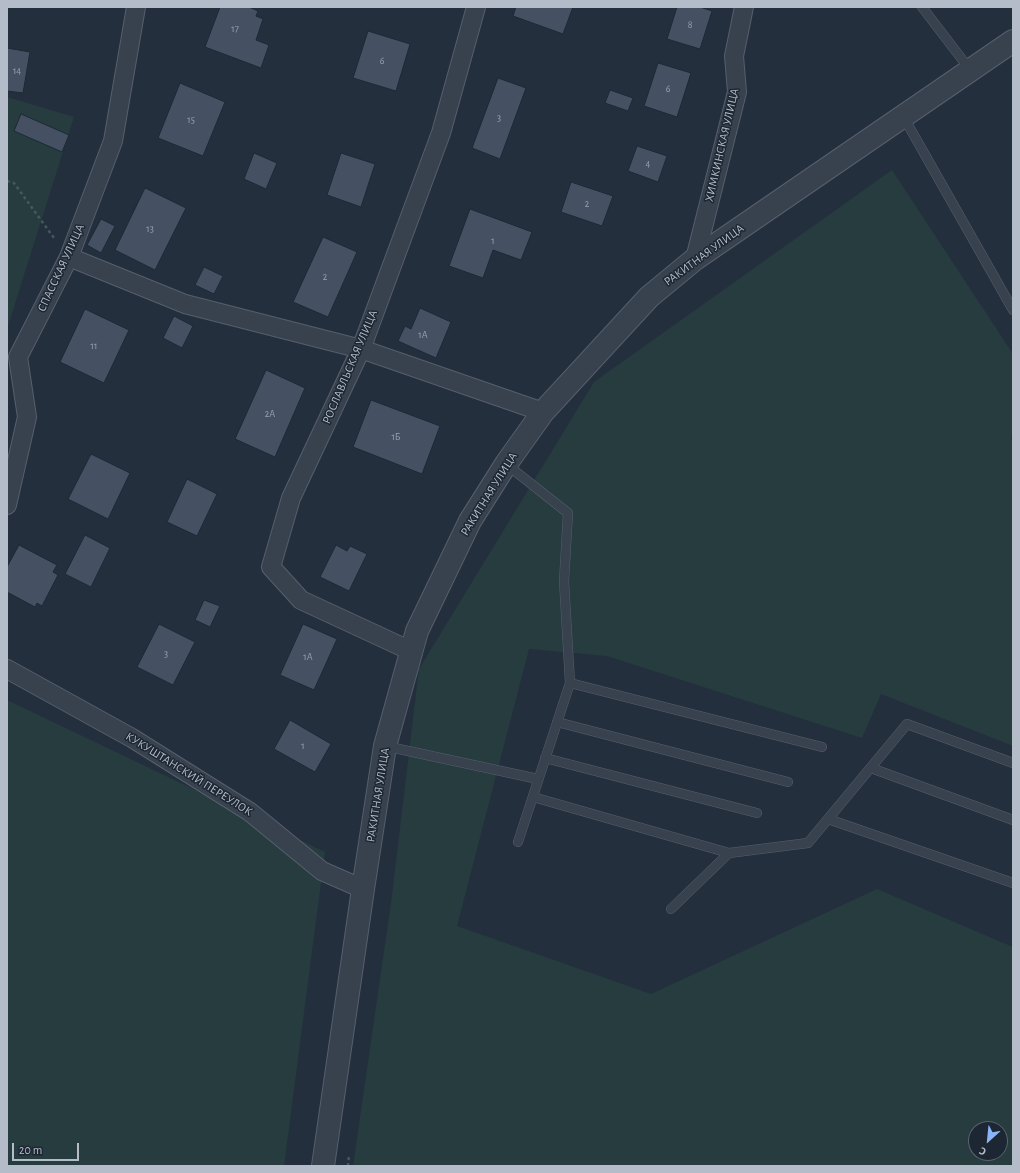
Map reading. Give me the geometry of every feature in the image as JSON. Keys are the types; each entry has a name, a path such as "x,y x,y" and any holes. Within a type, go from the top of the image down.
{"street":[{"name":"СПАССКАЯ УЛИЦА","path":"7,505 27,417 18,358 69,257 113,141 136,7"},
{"name":"РОСЛАВЛЬСКАЯ УЛИЦА","path":"411,651 301,600 270,568 291,498 361,349 441,133 476,7"},
{"name":"ХИМКИНСКАЯ УЛИЦА","path":"695,259 737,92 734,56 744,7"},
{"name":"РАКИТНАЯ УЛИЦА","path":"323,1166 362,889 385,746 417,631 470,521 506,464 543,412 649,297 695,259 1013,41"},
{"path":"69,257 185,304 361,349 543,412"},
{"name":"КУКУШТАНСКИЙ ПЕРЕУЛОК","path":"7,669 132,738 250,812 322,871 362,889"}],"lane":[{"path":"922,7 970,71"},
{"path":"903,116 1013,310"},
{"path":"506,464 568,513 564,581 570,683 518,842"},
{"path":"570,683 822,747"},
{"path":"557,722 788,782"},
{"path":"533,797 729,853 808,843 907,724 1013,763"},
{"path":"385,746 538,779"},
{"path":"545,758 757,813"},
{"path":"871,768 1013,820"},
{"path":"828,819 1013,883"},
{"path":"671,909 729,853"}],"path":[{"path":"7,181 14,183 69,257"}],"green space":[{"path":"7,97 74,117 7,329"},
{"path":"892,170 1013,354 1013,432 1011,438 1013,443 1013,746 881,694 862,738 607,656 529,649 457,926 651,994 877,889 1013,947 1013,1166 353,1166 391,903 419,669 594,382"},
{"path":"7,700 325,852 284,1166 7,1166"}],"building":[{"path":"220,7 249,7 258,11 256,16 263,19 256,40 269,45 261,68 205,47"},
{"path":"516,7 573,7 563,34 513,16"},
{"path":"677,7 700,7 712,11 700,49 667,39"},
{"path":"368,31 410,44 396,91 353,78"},
{"path":"7,48 30,52 23,93 7,91"},
{"path":"658,63 691,73 677,117 644,106"},
{"path":"498,78 526,88 500,159 472,148"},
{"path":"180,83 225,102 203,156 158,138"},
{"path":"610,90 633,98 628,111 605,103"},
{"path":"21,114 69,135 62,152 14,131"},
{"path":"637,146 667,156 658,182 628,171"},
{"path":"254,153 277,163 266,189 244,179"},
{"path":"341,153 375,164 361,207 327,195"},
{"path":"571,182 613,196 602,226 561,212"},
{"path":"145,188 186,208 155,270 115,250"},
{"path":"470,209 532,232 521,260 493,250 483,278 449,266"},
{"path":"101,219 115,226 101,253 87,245"},
{"path":"323,237 357,252 328,317 293,302"},
{"path":"204,267 223,276 214,294 195,285"},
{"path":"420,308 451,322 436,358 398,341 405,326 411,329"},
{"path":"85,309 129,330 104,383 60,362"},
{"path":"174,316 193,326 182,348 163,338"},
{"path":"266,370 305,388 275,457 235,439"},
{"path":"371,400 440,426 422,474 353,447"},
{"path":"91,454 130,473 108,519 68,499"},
{"path":"187,479 217,494 197,536 167,522"},
{"path":"85,535 110,548 91,587 65,574"},
{"path":"19,545 57,565 53,572 58,575 42,606 37,603 35,607 7,592 7,567"},
{"path":"336,545 347,551 350,546 367,554 349,591 320,577"},
{"path":"204,600 220,606 210,627 195,620"},
{"path":"159,624 195,642 173,685 137,667"},
{"path":"303,624 337,639 314,690 280,675"},
{"path":"290,720 331,744 315,772 274,749"}]}
